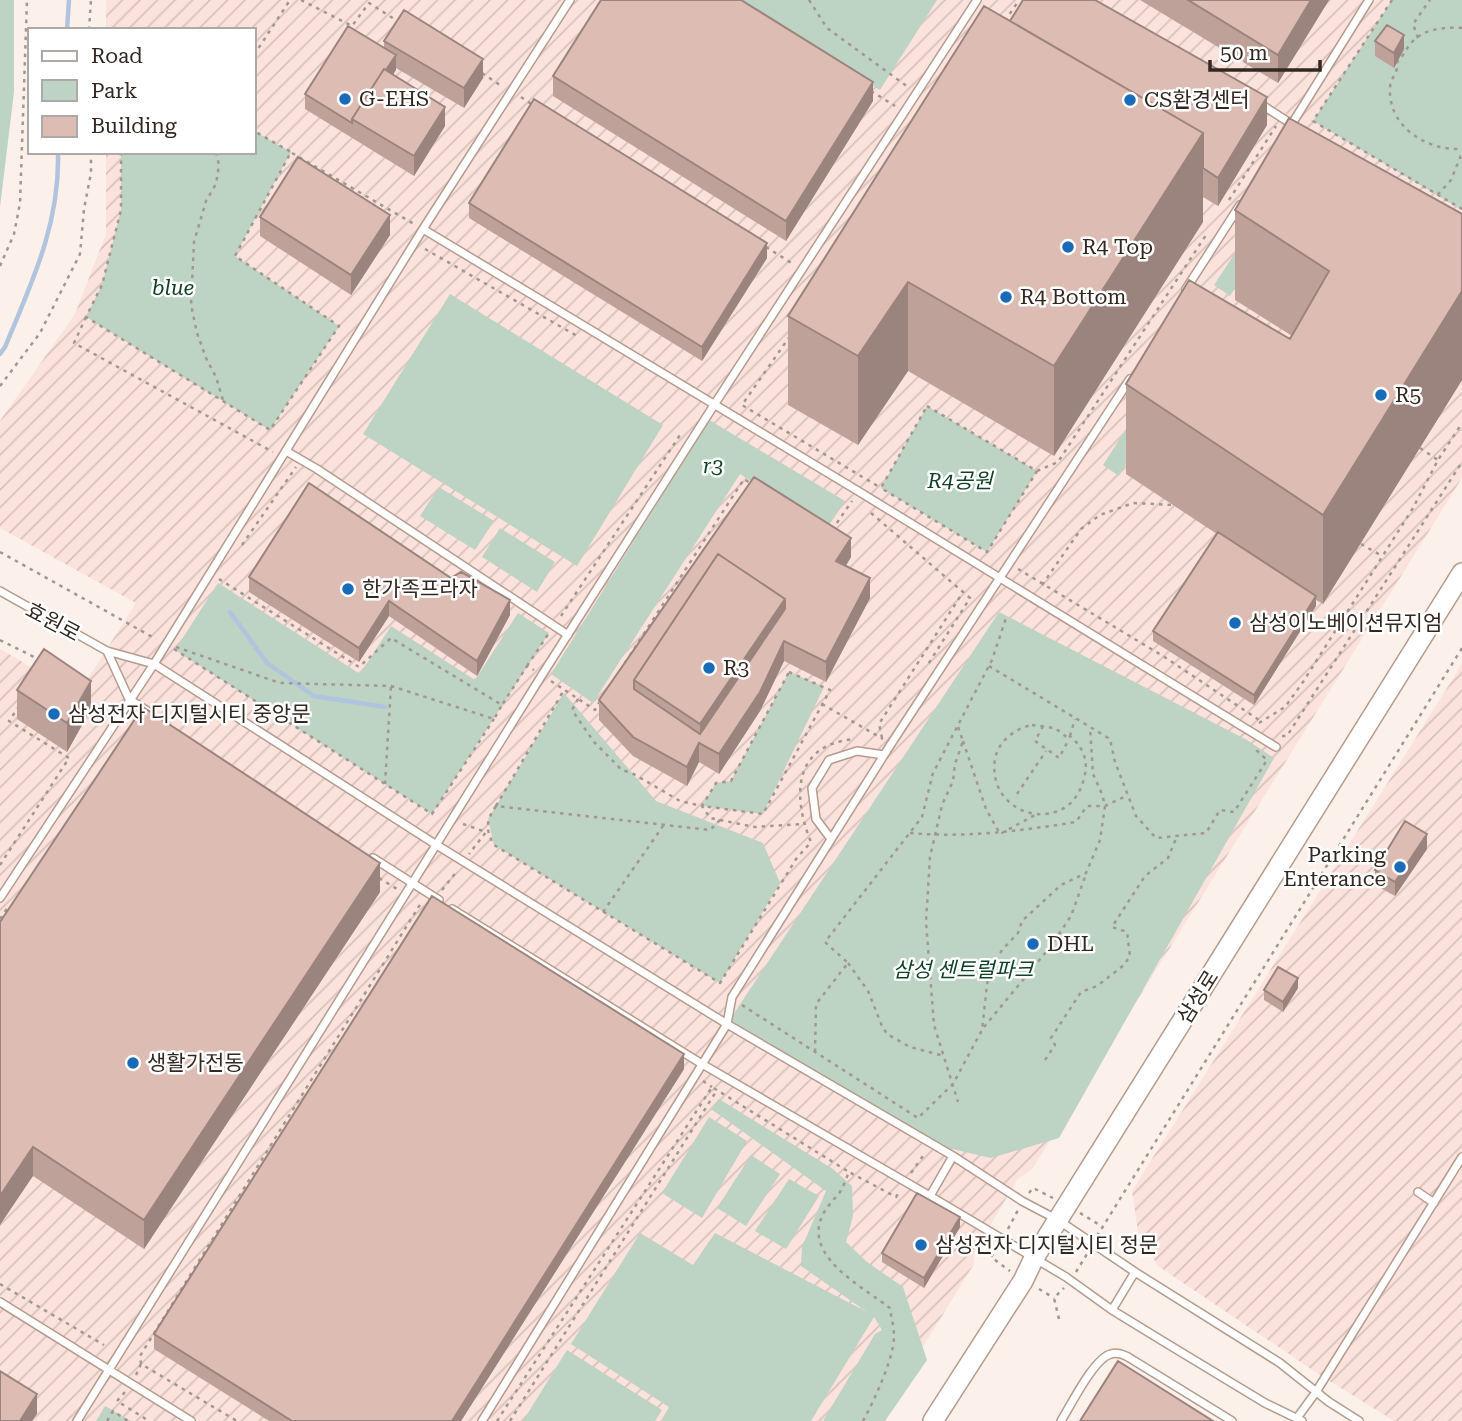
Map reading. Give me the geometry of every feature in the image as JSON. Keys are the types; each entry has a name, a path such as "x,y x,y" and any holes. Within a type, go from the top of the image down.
{"street":[{"name":"삼성로","path":"933,1421 1023,1281 1034,1258 1462,573"}],"lane":[{"path":"0,898 154,664 423,229 570,0"},
{"path":"77,1421 413,884 435,844 976,0"},
{"path":"1284,136 1369,0"},
{"path":"1245,95 1303,131"},
{"path":"1181,298 1247,194"},
{"path":"423,229 1276,747"},
{"path":"482,1421 727,1024 733,997 831,839 1137,369"},
{"path":"284,454 328,477 568,635"},
{"name":"효원로","path":"0,591 107,651 154,664 463,862 727,1024 1058,1220 1280,1363 1359,1421"},
{"path":"107,651 129,699 152,714"},
{"path":"831,839 817,819 812,788 829,760 857,751 884,755"},
{"path":"366,853 702,1064 1034,1258 1112,1310 1265,1403 1299,1420 1462,1157"},
{"path":"930,1196 953,1156"},
{"path":"1418,1192 1434,1203"},
{"path":"1112,1310 1135,1272"},
{"path":"0,1302 191,1421"},
{"path":"1061,1421 1096,1364 1109,1354 1115,1353 1128,1357 1232,1421"}],"path":[{"path":"0,266 14,234 20,202 27,0"},
{"path":"89,28 91,0"},
{"path":"256,52 290,0"},
{"path":"300,0 352,26 369,3 404,25"},
{"path":"810,0 827,28 916,93"},
{"path":"1004,22 1019,0"},
{"path":"1392,0 1313,121 1462,209"},
{"path":"1418,38 1413,24 1430,0"},
{"path":"1427,207 1451,180 1462,151 1436,146 1416,138 1400,121 1390,99 1390,84 1398,70 1397,62 1404,56 1413,40 1438,28 1462,28"},
{"path":"475,69 532,104"},
{"path":"870,91 904,112"},
{"path":"1227,202 1277,125"},
{"path":"256,132 423,229"},
{"path":"86,317 270,430 340,326 235,256 291,152"},
{"path":"0,386 40,334 80,254 91,154"},
{"path":"121,154 121,210 102,285 74,343 284,454"},
{"path":"216,154 219,165 216,184 206,201 194,242 191,305 197,334 224,402"},
{"path":"797,326 742,405 987,552 1037,471 1058,462 1213,224"},
{"path":"766,248 802,269"},
{"path":"425,249 580,338"},
{"path":"881,488 927,407 1037,471"},
{"path":"1254,730 1260,721 1285,707 1413,508 1438,460 1462,423"},
{"path":"556,622 684,429"},
{"path":"1420,448 1438,460"},
{"path":"1273,737 1287,736 1462,462"},
{"path":"242,545 297,466"},
{"path":"625,664 744,478 754,486"},
{"path":"828,536 854,498"},
{"path":"1042,585 1081,529 1100,515 1133,503 1174,505"},
{"path":"864,506 970,598 926,668"},
{"path":"1360,544 1382,556"},
{"path":"0,552 166,645 432,814 551,630"},
{"path":"1010,564 1163,656 1260,721"},
{"path":"210,574 359,667 391,638 502,705"},
{"path":"882,739 879,724 963,592"},
{"path":"944,1056 909,1047 887,1034 868,991 848,963 825,942 922,817 933,773 989,666 1007,615"},
{"path":"0,640 49,665"},
{"path":"166,645 188,649 280,683 391,686 494,719"},
{"path":"1059,1319 1054,1298 1071,1281 1462,648"},
{"path":"527,666 595,710 602,699"},
{"path":"989,666 1110,739 1115,762 1136,816 1156,838 1206,833 1220,810 1234,812 1267,760 1254,747"},
{"path":"578,699 572,710 583,729 622,770 680,801 702,806 763,814 830,690 789,672 731,781 716,783 702,806"},
{"path":"385,784 391,686"},
{"path":"141,1364 140,1356 421,903 431,904 486,832 488,819 564,690"},
{"path":"0,865 69,758 9,721 25,699"},
{"path":"822,704 891,744"},
{"path":"1043,726 1035,741 1059,758 1076,718"},
{"path":"1000,834 1037,815 1068,807 1082,790 1086,768 1084,753 1077,742 1055,728 1032,725 1021,727 1007,738 996,754 994,774 1004,798 1018,808 1037,815"},
{"path":"958,726 986,809 1000,834"},
{"path":"874,742 882,739 889,727"},
{"path":"733,997 918,1118 953,1084 982,1030 1051,946 1070,916 1100,840 1105,806 1093,774 1090,727"},
{"path":"486,832 494,845 720,983 796,859 811,842 803,824 799,782 811,758 827,745 853,739 863,740"},
{"path":"958,1102 934,1026 926,922 930,857 942,805 953,781 962,741"},
{"path":"1017,794 1046,751"},
{"path":"910,833 1000,834 1076,822 1087,806 1105,806 1127,795"},
{"path":"496,806 710,830 720,820"},
{"path":"702,806 710,818 755,827 803,824"},
{"path":"603,912 664,825"},
{"path":"1045,1060 1055,1045 1051,1038 1081,992 1097,986 1124,965 1130,956 1126,932 1112,927 1145,876 1168,858 1177,836"},
{"path":"370,872 393,887"},
{"path":"982,1030 988,976 1002,950 1018,933 1022,921 1061,885 1086,873"},
{"path":"815,1053 816,1004 848,963"},
{"path":"497,1421 712,1087 849,1172 896,1197 931,1144"},
{"path":"510,1421 717,1090"},
{"path":"849,1172 841,1190 821,1219 818,1238 820,1247 843,1273 890,1308 894,1333 887,1369 863,1421"},
{"path":"0,1284 103,1345"},
{"path":"107,1421 117,1401"},
{"path":"113,1411 128,1421"}],"shaded area":[{"path":"106,0 1462,0 1462,478 1033,1168 1017,1180 974,1253 974,1264 877,1421 0,1421 0,649 78,694 136,603 0,528 0,421 75,314 106,234 106,154 256,154 256,28 106,28"},
{"path":"1462,664 1462,1421 1394,1421 1320,1375 1158,1266 1138,1232 1132,1191"}],"green space":[{"path":"0,0 14,0 14,92 0,207"},
{"path":"738,0 937,0 880,90"},
{"path":"1392,0 1462,0 1462,210 1313,121"},
{"name":"blue","path":"256,132 291,152 235,256 339,326 270,430 86,317 102,285 121,210 121,154 256,154"},
{"path":"1271,198 1285,206 1230,296 1214,285"},
{"path":"450,294 663,425 577,566 363,434"},
{"path":"1156,382 1169,391 1119,476 1103,465"},
{"name":"R4공원","path":"927,406 1037,471 987,552 881,488"},
{"name":"r3","path":"709,420 845,501 826,530 740,474 593,703 551,674"},
{"path":"439,487 494,521 475,550 420,516"},
{"path":"500,528 555,562 537,592 482,557"},
{"path":"218,583 360,674 391,626 475,680 518,613 549,633 432,814 175,650"},
{"name":"삼성 센트럴파크","path":"999,612 1247,740 1274,758 1059,1138 991,1158 931,1144 727,1024"},
{"name":"r3","path":"789,672 824,687 763,814 702,806 716,783 731,781"},
{"path":"564,693 656,801 763,843 780,883 720,983 494,845 488,819"},
{"path":"719,1099 833,1169 852,1186 853,1216 846,1242 867,1262 903,1287 927,1360 885,1421 823,1421 875,1334 882,1330 874,1317 811,1421 661,1421 669,1407 571,1344 640,1233 693,1265 715,1233 867,1312 801,1266 802,1247 826,1191 711,1109"},
{"path":"709,1117 747,1141 702,1218 662,1193"},
{"path":"751,1155 780,1174 746,1226 717,1208"},
{"path":"789,1179 819,1196 786,1249 755,1231"},
{"path":"567,1350 662,1410 655,1421 523,1421"},
{"path":"105,1406 131,1421 96,1421"}],"building":[{"path":"601,0 741,0 873,82 786,221 553,76"},
{"path":"1023,0 1095,0 1267,97 1218,178 1203,168 1203,133 1010,21"},
{"path":"1188,0 1311,0 1278,55"},
{"path":"984,6 1203,133 1054,366 908,282 858,356 788,316"},
{"path":"404,10 483,59 464,88 384,41"},
{"path":"1387,25 1404,35 1394,53 1375,41"},
{"name":"G-EHS","path":"348,26 396,55 386,70 384,69 352,123 305,94"},
{"path":"384,69 445,107 414,156 352,119"},
{"path":"534,99 767,243 702,347 469,203"},
{"path":"1289,118 1462,214 1462,291 1323,515 1126,384 1189,280 1290,339 1329,271 1235,210"},
{"path":"298,157 390,215 351,275 260,217"},
{"path":"754,477 851,538 836,561 870,578 826,662 784,641 760,692 719,754 699,743 687,767 633,737 599,700","holes":["718,554 785,599 785,609 700,734 634,689 634,680"]},
{"name":"한가족프라자","path":"309,483 451,578 461,572 510,600 477,661 389,601 359,648 249,577"},
{"name":"삼성이노베이션뮤지엄","path":"1218,532 1316,596 1254,695 1153,631"},
{"name":"R3","path":"718,554 785,599 700,724 634,680"},
{"path":"44,649 91,681 67,723 17,690"},
{"name":"생활가전동","path":"143,707 380,863 144,1220 33,1147 0,1196 0,922"},
{"path":"1405,821 1427,834 1395,882 1375,870"},
{"path":"432,896 684,1054 452,1421 292,1421 154,1334"},
{"path":"1278,967 1298,978 1283,1002 1264,990"},
{"name":"삼성전자 디지털시티 정문","path":"917,1193 960,1217 924,1278 882,1253"},
{"path":"1118,1361 1213,1421 1080,1421"},
{"path":"0,1371 37,1394 20,1421 0,1421"}],"waterway":[{"path":"67,28 69,0"},
{"path":"0,354 34,276 49,228 58,154"},
{"path":"230,612 267,663 314,696 385,707"}],"place":[{"name":"G-EHS","path":"345,99"},
{"name":"CS환경센터","path":"1130,100"},
{"name":"R4 Top","path":"1068,247"},
{"name":"R4 Bottom","path":"1006,297"},
{"name":"R5","path":"1381,395"},
{"name":"한가족프라자","path":"348,589"},
{"name":"삼성이노베이션뮤지엄","path":"1235,623"},
{"name":"R3","path":"709,668"},
{"name":"삼성전자 디지털시티 중앙문","path":"54,714"},
{"name":"Parking Enterance","path":"1400,867"},
{"name":"DHL","path":"1033,944"},
{"name":"생활가전동","path":"133,1063"},
{"name":"삼성전자 디지털시티 정문","path":"921,1245"}]}
